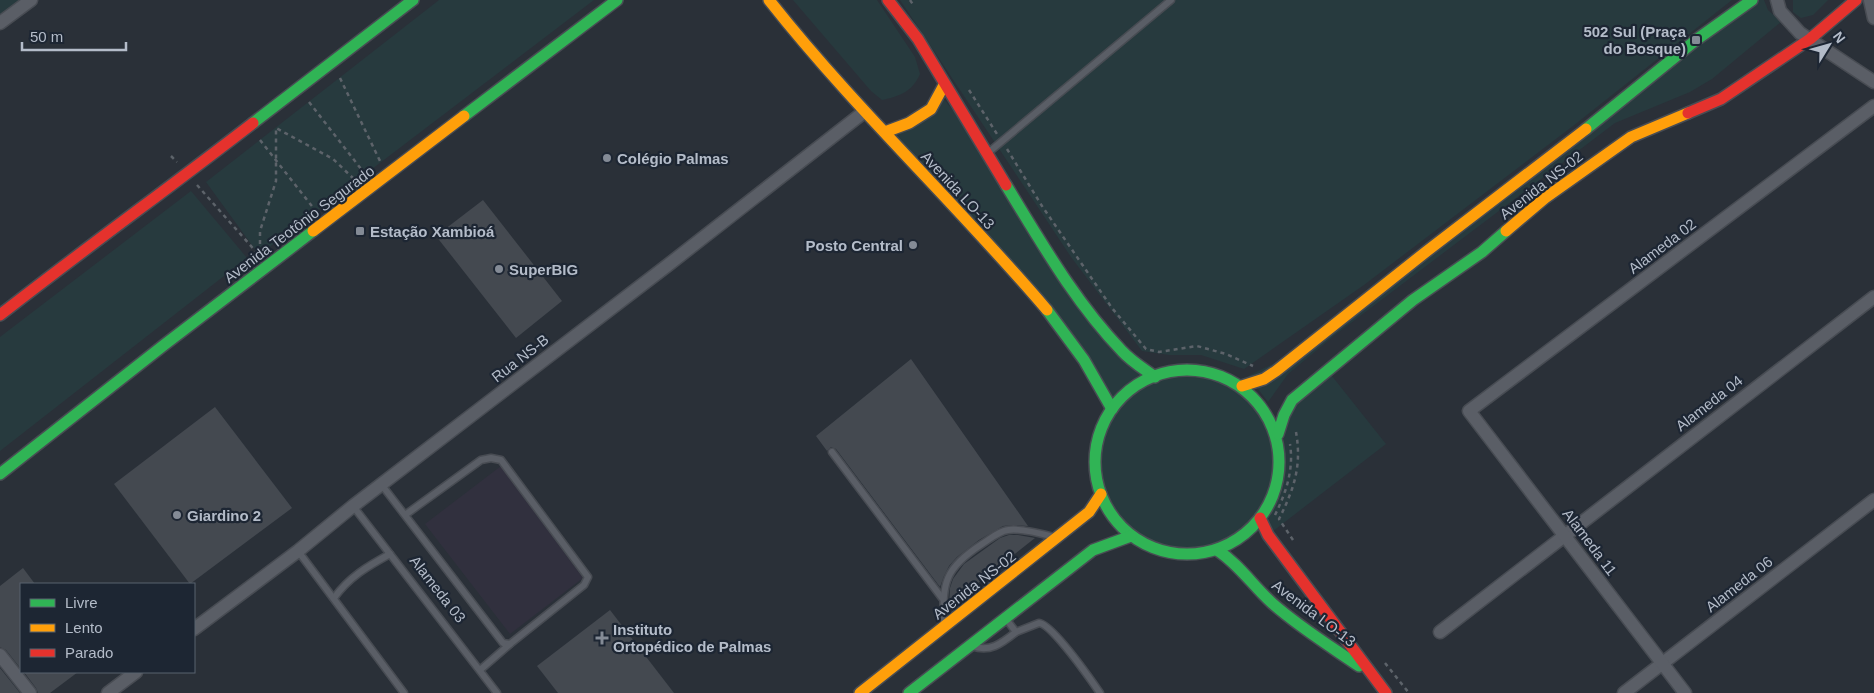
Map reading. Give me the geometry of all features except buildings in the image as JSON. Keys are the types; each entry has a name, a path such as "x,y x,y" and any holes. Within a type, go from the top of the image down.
{"street":[{"path":"0,23 31,0"},
{"path":"0,315 86,248 152,202 413,0"},
{"name":"Avenida Teotônio Segurado","path":"0,474 164,345 617,0"},
{"path":"888,0 918,39 944,85 988,153 1048,254 1081,302 1123,352 1155,377"},
{"name":"Avenida NS-02","path":"1242,386 1264,379 1276,371 1427,251 1622,102 1696,40 1752,0"},
{"path":"1776,0 1780,11 1800,33 1874,82"},
{"name":"Avenida NS-02","path":"1278,434 1284,415 1292,400 1413,300 1482,252 1545,198 1631,137 1721,99 1810,39 1856,0"},
{"path":"1870,0 1874,18"},
{"name":"Avenida LO-13","path":"772,2 795,34 864,112 1019,278 1086,362 1099,382 1112,409"},
{"path":"884,132 910,123 931,109 944,85"},
{"name":"Alameda 02","path":"1469,411 1874,106"},
{"name":"Rua NS-B","path":"195,628 298,551 381,484 668,265 864,112"},
{"name":"Alameda 04","path":"1440,632 1874,297"},
{"path":"1173,371 1202,372 1220,376 1242,386 1270,418 1278,434 1277,465 1273,492 1260,518 1240,538 1217,550 1188,555 1175,554 1147,546 1130,536 1115,518 1101,494 1094,466 1095,449 1099,436 1112,409 1123,398 1155,377 1173,371"},
{"name":"Alameda 11","path":"1469,411 1685,693"},
{"name":"Avenida NS-02","path":"860,693 1089,512 1101,494"},
{"name":"Alameda 06","path":"1624,693 1874,500"},
{"name":"Avenida LO-13","path":"1260,518 1268,535 1386,693"},
{"path":"909,693 1093,550 1130,536"},
{"name":"Avenida LO-13","path":"1217,550 1230,558 1259,591 1274,604 1373,676"},
{"path":"0,655 30,693"},
{"path":"108,693 135,673"}],"lane":[{"path":"988,153 1171,0"},
{"path":"832,452 942,598"},
{"path":"405,515 481,460 492,458 501,460 588,577 584,585 480,670"},
{"path":"381,484 503,643 510,644"},
{"name":"Alameda 03","path":"353,506 498,693"},
{"path":"944,628 942,598 947,578 955,566 971,551 1003,531 1011,529 1057,538"},
{"path":"298,551 404,693"},
{"path":"334,598 354,576 368,565 390,554"},
{"path":"1006,618 1016,632"},
{"path":"971,645 981,649 990,649 1016,632 1043,623 1063,644 1100,693"}],"path":[{"path":"910,0 915,8"},
{"path":"340,78 380,162"},
{"path":"969,90 1042,206 1112,308 1146,349 1159,352 1197,346 1226,354 1250,366 1258,366"},
{"path":"309,102 365,174"},
{"path":"171,156 260,255 260,231 276,181 276,128 333,159 356,181"},
{"path":"260,140 317,211"},
{"path":"1295,428 1298,451 1297,473 1291,496 1279,519 1296,545"},
{"path":"1274,517 1287,488 1291,454 1289,440"},
{"path":"1384,662 1409,693"}],"shaded area":[{"path":"501,466 583,578 510,634 425,524"}],"green space":[{"path":"0,0 31,0 0,23"},
{"path":"439,0 594,0 259,255 206,182"},
{"path":"793,0 877,0 915,57 920,74 917,80 905,92 882,100 871,91"},
{"path":"900,0 1732,0 1573,126 1364,285 1244,369 1201,355 1169,355 1142,351 1071,257"},
{"path":"1759,0 1764,0 1768,10 1781,22 1712,79 1690,92 1615,123 1335,335 1288,374 1268,402 1248,376 1289,356"},
{"path":"1793,0 1828,0 1813,15 1801,18 1793,12"},
{"path":"938,92 988,153 1059,278 1155,377 1202,372 1242,386 1278,434 1284,415 1328,371 1386,444 1268,535 1260,518 1241,537 1188,555 1147,546 1131,536 1101,494 1099,436 1112,409 1078,351 885,132 920,117"},
{"path":"191,191 247,258 0,451 0,337"}],"traffic: fast":[{"path":"253,123 413,0"},
{"path":"464,116 617,0"},
{"path":"1586,129 1696,40 1752,0"},
{"path":"1006,185 1046,250 1089,312 1126,355 1155,377"},
{"path":"0,474 313,231"},
{"path":"1278,434 1284,415 1292,400 1413,300 1482,252 1506,231"},
{"path":"1047,310 1084,360 1112,409"},
{"path":"1187,370 1205,372 1222,377 1252,397 1272,427 1277,444 1279,462 1277,480 1272,497 1252,527 1222,547 1205,552 1187,554 1169,552 1152,547 1122,527 1102,497 1097,480 1095,462 1097,444 1102,427 1122,397 1152,377 1169,372 1187,370"},
{"path":"909,693 1093,550 1131,536"},
{"path":"1217,550 1239,568 1282,612 1359,666"}],"traffic: slow":[{"path":"769,0 836,80 978,232 1047,310"},
{"path":"885,132 909,123 931,109 944,85"},
{"path":"1506,231 1545,198 1631,137 1688,113"},
{"path":"313,231 464,116"},
{"path":"1242,386 1264,379 1276,371 1427,251 1586,129"},
{"path":"860,693 1089,512 1101,494"}],"traffic: jam":[{"path":"888,0 918,39 1006,185"},
{"path":"1688,113 1721,99 1810,39 1856,0"},
{"path":"0,315 253,123"},
{"path":"1260,518 1268,535 1386,693"}],"place":[{"name":"502 Sul (Praça do Bosque)","path":"1696,40"},
{"name":"Colégio Palmas","path":"607,158"},
{"name":"Estação Xambioá","path":"360,231"},
{"name":"Posto Central","path":"913,245"},
{"name":"SuperBIG","path":"499,269"},
{"name":"Giardino 2","path":"177,515"},
{"name":"Instituto Ortopédico de Palmas","path":"602,638"}]}
